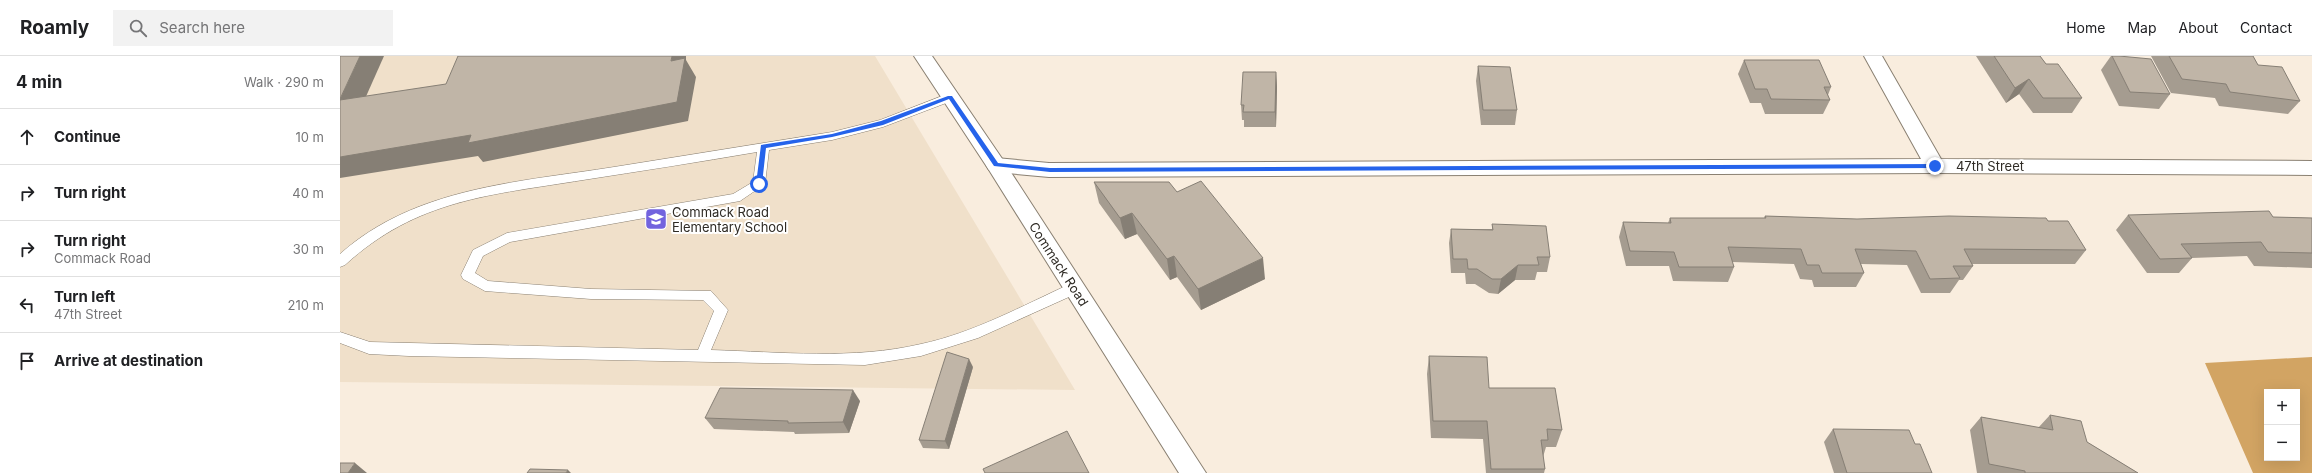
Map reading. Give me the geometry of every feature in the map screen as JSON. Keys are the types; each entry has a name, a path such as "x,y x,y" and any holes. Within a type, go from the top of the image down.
{"street":[{"name":"Commack Road","path":"923,56 996,165 1193,473"},
{"path":"1873,56 1935,166"},
{"name":"47th Street","path":"996,165 1050,170 1935,166 2312,168"}],"lane":[{"path":"340,262 358,243 393,222 430,206 465,195 832,136 883,123 950,97"},
{"path":"702,356 721,310 706,295 591,294 485,286 468,275 478,253 507,238 736,198 759,184 764,147"},
{"path":"340,337 368,348 375,349 865,359 921,350 973,334 1075,288"}],"shaded area":[{"name":"Commack Road Elementary School","path":"340,56 875,56 1075,390 340,382"},
{"path":"2312,357 2312,473 2253,473 2205,363"}],"building":[{"path":"340,56 360,56 340,99"},
{"path":"458,56 672,56 671,61 685,58 677,102 468,143 471,135 340,157 340,100 446,84"},
{"path":"1994,56 2040,56 2046,64 2058,64 2082,98 2043,98 2029,79 2015,88"},
{"path":"2112,56 2151,59 2170,94 2130,92"},
{"path":"2169,56 2253,56 2258,65 2282,67 2300,101 2230,92 2226,84 2182,79"},
{"path":"1744,60 1819,60 1831,87 1824,87 1830,100 1771,99 1767,89 1755,89"},
{"path":"1478,66 1510,67 1517,110 1483,110"},
{"path":"1243,72 1276,72 1275,112 1243,112 1244,105 1241,105"},
{"path":"1201,181 1263,258 1198,289 1174,256 1167,259 1132,213 1120,218 1094,182 1169,182 1177,192"},
{"path":"2269,211 2273,217 2312,218 2312,253 2268,252 2261,242 2181,244 2192,258 2160,259 2128,215"},
{"path":"1765,216 1857,219 1949,216 2046,218 2048,221 2068,221 2086,250 1964,249 1973,266 1953,266 1960,278 1930,279 1916,251 1855,249 1864,273 1822,273 1819,265 1807,265 1801,249 1728,247 1734,267 1679,267 1674,252 1630,251 1623,222 1671,223 1670,218 1766,218"},
{"path":"1492,224 1546,226 1550,257 1537,257 1539,265 1518,265 1501,279 1492,279 1477,269 1468,269 1467,259 1453,259 1451,229 1493,230"},
{"path":"947,352 969,359 945,441 919,440"},
{"path":"1429,356 1487,357 1489,388 1555,388 1562,430 1547,429 1548,440 1541,440 1545,469 1491,469 1487,421 1433,421"},
{"path":"720,388 853,390 843,422 788,423 788,421 705,418"},
{"path":"2050,415 2081,421 2087,442 2138,473 2025,473 2025,471 1989,464 1981,417 2053,430"},
{"path":"1833,429 1909,430 1915,444 1920,444 1932,473 1847,473"},
{"path":"1067,431 1089,473 985,473 983,469"},
{"path":"340,463 355,463 348,473 340,473"},
{"path":"530,469 568,470 566,473 527,473"}],"place":[{"name":"Commack Road Elementary School","path":"656,219"}],"route":[{"path":"759,184 764,147 832,136 883,123 950,97 996,165 1050,170 1935,166"}]}
